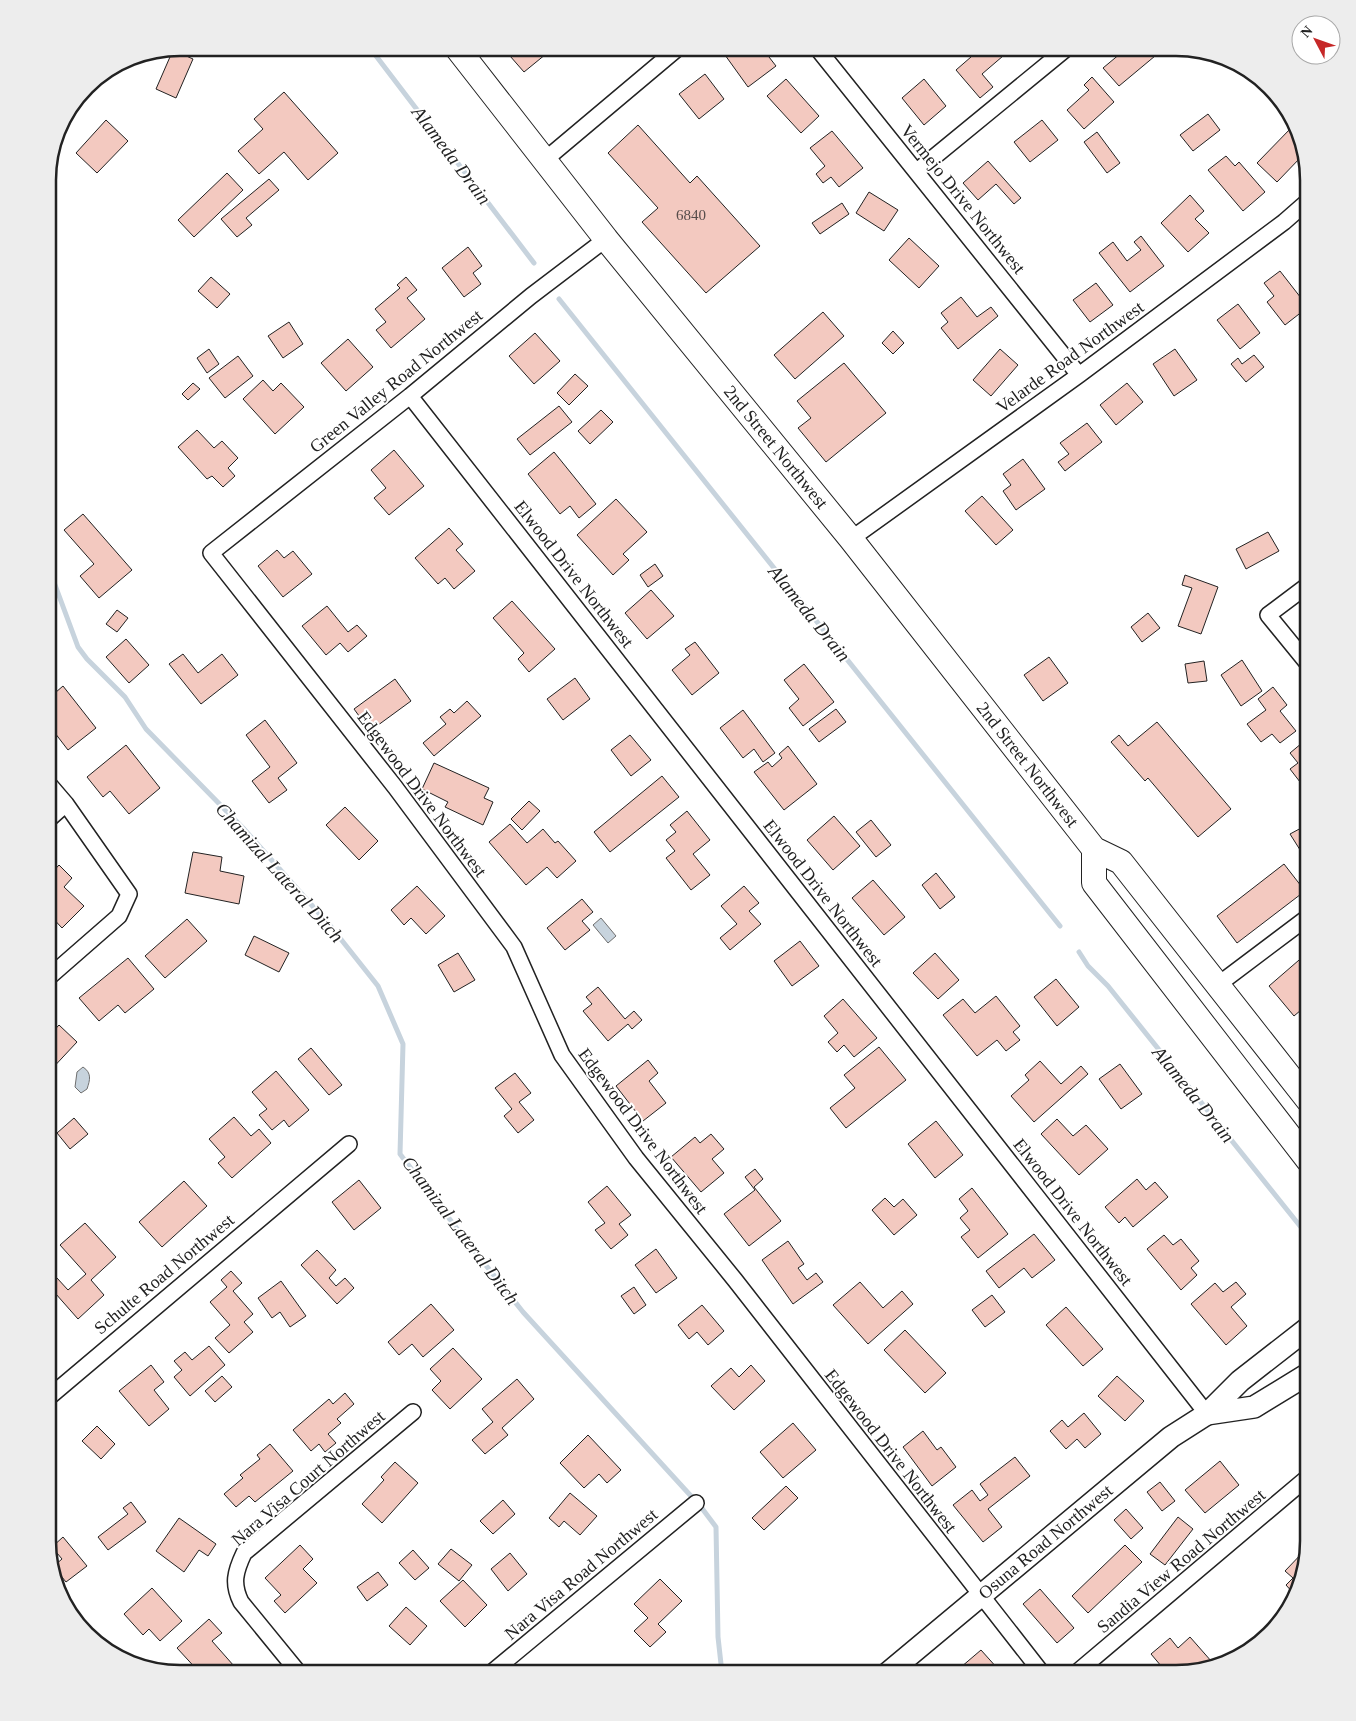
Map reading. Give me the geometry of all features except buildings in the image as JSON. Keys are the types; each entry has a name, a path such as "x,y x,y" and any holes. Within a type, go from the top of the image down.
{"main road":[{"name":"2nd Street Northwest","path":"464,57 546,159 606,239 851,540 1094,849 1121,862 1300,1090"},
{"path":"1094,849 1094,883 1300,1150"},
{"name":"Osuna Road Northwest","path":"899,1665 1171,1437 1207,1414 1240,1381 1300,1334"},
{"name":"Osuna Road Northwest","path":"1207,1414 1254,1407 1300,1379"}],"street":[{"path":"546,159 667,57"},
{"name":"Vermejo Drive Northwest","path":"824,57 917,170 1079,375"},
{"path":"917,170 1056,57"},
{"name":"Velarde Road Northwest","path":"851,540 1079,375 1284,222 1300,208"},
{"name":"Green Valley Road Northwest","path":"211,553 410,396 523,302 606,239"},
{"name":"Elwood Drive Northwest","path":"410,396 1207,1414"},
{"name":"Edgewood Drive Northwest","path":"211,553 395,787 514,946 562,1054 636,1158 735,1280 1035,1665"},
{"path":"1300,591 1268,615 1300,654"},
{"path":"56,971 119,916 129,894 57,793"},
{"path":"57,812 66,804"},
{"path":"1218,984 1300,923"},
{"name":"Schulte Road Northwest","path":"56,1391 305,1179 349,1144"},
{"name":"Nara Visa Court Northwest","path":"292,1665 241,1602 235,1589 235,1576 244,1553 413,1412"},
{"name":"Sandia View Road Northwest","path":"1087,1665 1300,1484"},
{"name":"Nara Visa Road Northwest","path":"502,1665 696,1503"}],"shaded area":[{"path":"601,918 616,936 608,943 593,925"},
{"path":"83,1067 89,1074 89,1080 87,1089 81,1093 75,1087 77,1072"}],"waterway":[{"name":"Alameda Drain","path":"377,57 534,263"},
{"name":"Alameda Drain","path":"559,299 1060,926"},
{"name":"Chamizal Lateral Ditch","path":"57,589 78,647 87,659 125,697 146,729 243,828 332,928 378,986 403,1044 400,1154 523,1312 701,1507 716,1527 718,1637 721,1665"},
{"name":"Alameda Drain","path":"1079,952 1088,966 1108,986 1300,1226"}]}
